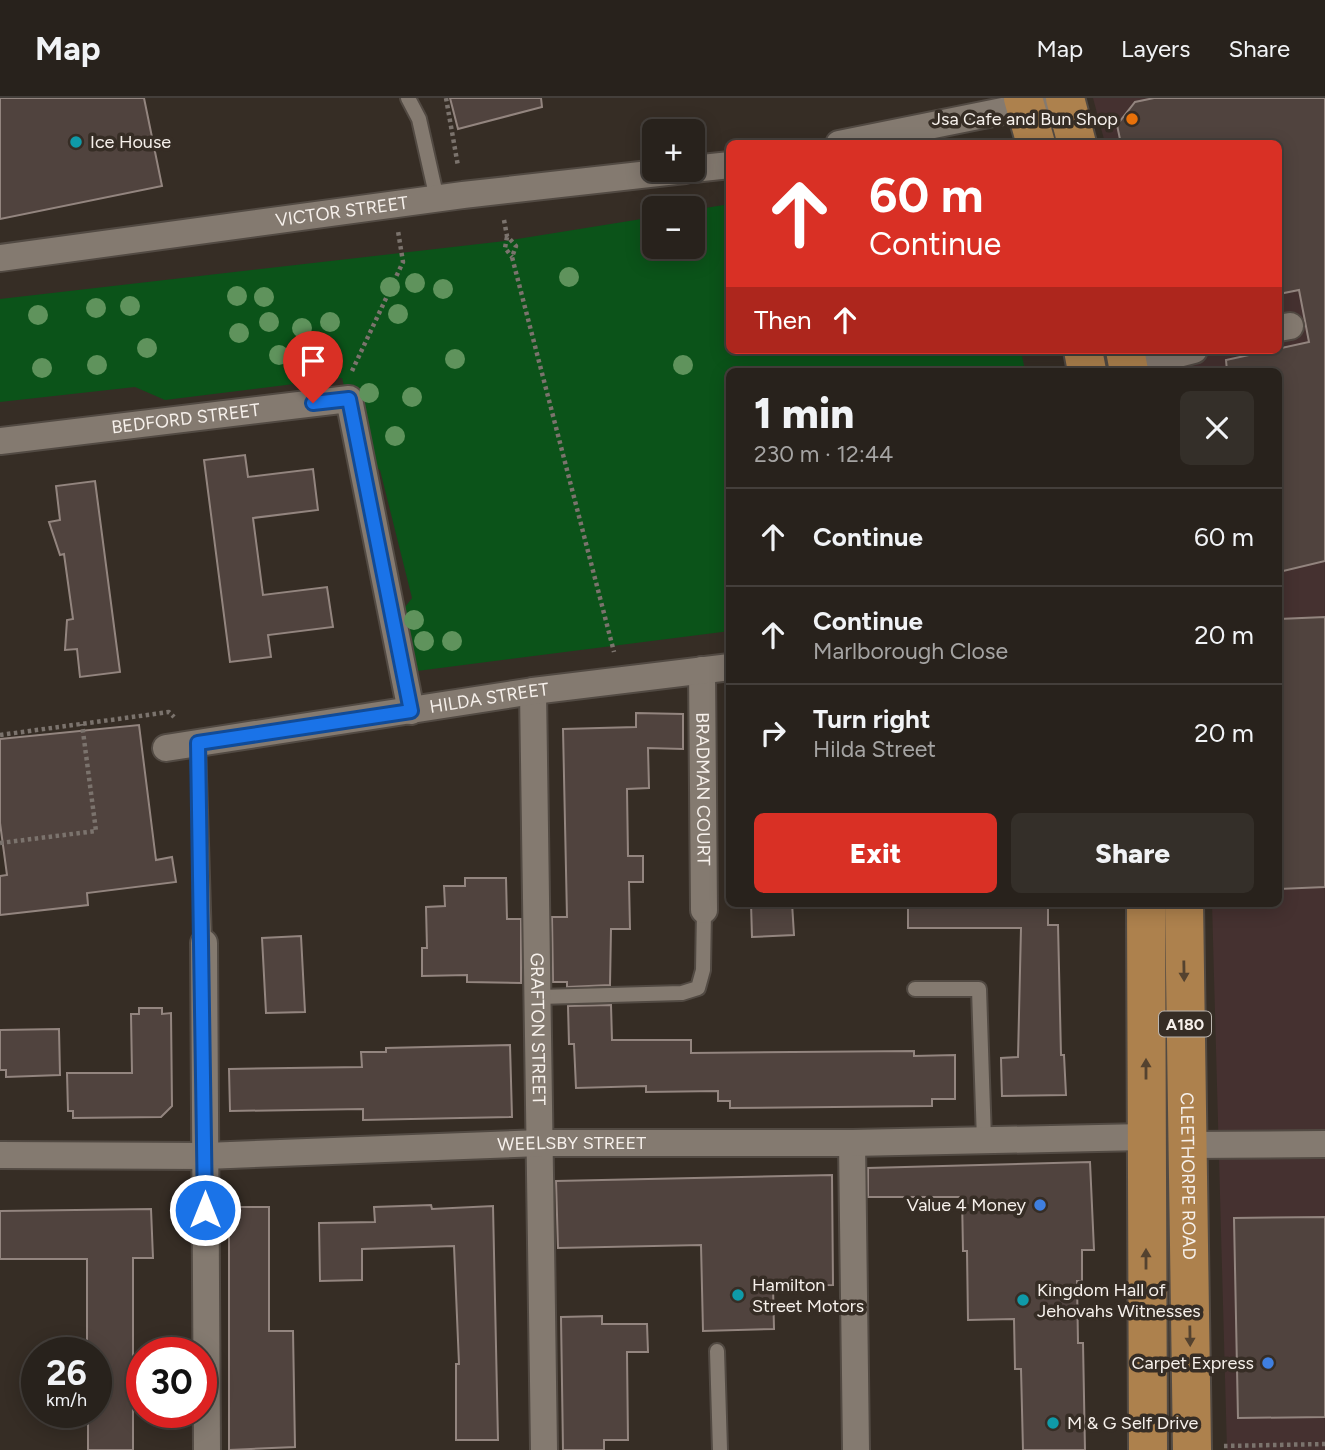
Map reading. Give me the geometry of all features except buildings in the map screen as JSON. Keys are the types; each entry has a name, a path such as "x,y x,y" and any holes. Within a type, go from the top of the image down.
{"main road":[{"path":"1066,98 1076,140"},
{"path":"1024,102 1034,140"},
{"name":"A180","path":"1146,907 1148,1450"},
{"name":"CLEETHORPE ROAD","path":"1184,907 1192,1448"}],"street":[{"path":"857,140 1024,102 1066,98"},
{"path":"705,168 726,165"},
{"name":"VICTOR STREET","path":"0,258 450,197 642,175"},
{"path":"1127,363 1173,354"},
{"path":"338,400 349,399 411,711"},
{"name":"BEDFORD STREET","path":"0,441 338,400"},
{"name":"HILDA STREET","path":"166,748 533,691 726,667"},
{"name":"BRADMAN COURT","path":"702,670 704,910"},
{"name":"GRAFTON STREET","path":"533,691 544,1450"},
{"path":"204,943 207,1450"},
{"name":"WEELSBY STREET","path":"0,1155 205,1156 541,1143 852,1143 1145,1137"},
{"path":"852,1143 856,1450"},
{"path":"1186,1145 1325,1144"}],"lane":[{"path":"408,98 450,197"},
{"path":"198,743 204,943"},
{"path":"539,997 682,993 698,988 703,970 704,910"},
{"path":"915,989 979,989 984,1140"},
{"path":"717,1351 720,1450"}],"path":[{"path":"446,98 450,197"},
{"path":"499,191 507,236 505,248 512,257 621,681"},
{"path":"338,400 403,262 394,206"},
{"path":"507,236 516,246 512,257"},
{"path":"0,735 169,712 198,743"},
{"path":"0,843 96,831 82,724"},
{"path":"1192,1448 1325,1444"}],"shaded area":[{"path":"1093,98 1325,98 1325,1450 1227,1450 1212,907 1282,907 1282,368 1164,368 1160,354 1282,354 1282,140 1104,140"}],"green space":[{"path":"726,205 726,354 1022,354 1024,368 726,368 726,632 417,671 402,611 412,598 380,470 363,460 342,378 165,400 135,387 0,402 0,299 505,241 642,219 642,259 705,259 705,208"}],"place":[{"name":"Jsa Cafe and Bun Shop","path":"1132,119"},
{"name":"Ice House","path":"76,142"},
{"name":"Value 4 Money","path":"1040,1205"},
{"name":"Hamilton Street Motors","path":"738,1295"},
{"name":"Kingdom Hall of Jehovahs Witnesses","path":"1023,1300"},
{"name":"Carpet Express","path":"1268,1363"},
{"name":"M & G Self Drive","path":"1053,1423"}],"route":[{"path":"205,1210 204,943 198,743 411,711 349,399 313,403"}]}
